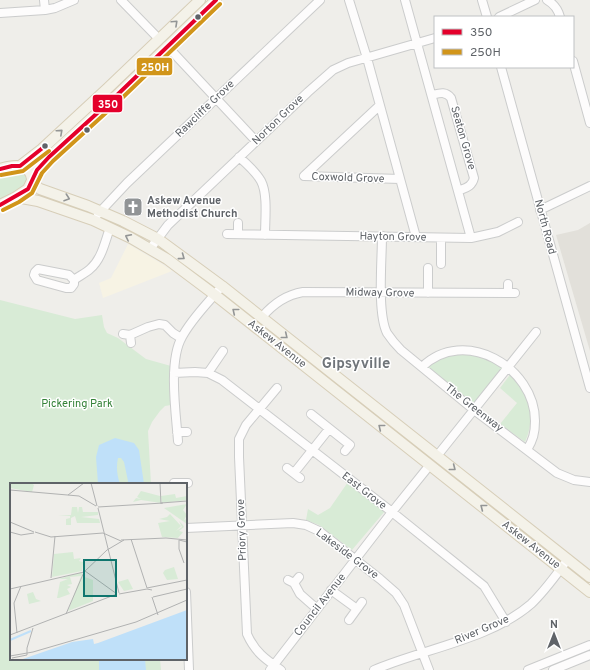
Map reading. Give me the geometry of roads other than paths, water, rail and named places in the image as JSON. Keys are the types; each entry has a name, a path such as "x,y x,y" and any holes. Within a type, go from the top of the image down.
{"main road":[{"path":"0,169 20,166 42,149 200,0"},
{"path":"0,205 28,189 37,170 216,0"},
{"name":"Askew Avenue","path":"20,166 27,168 32,176 32,181 40,189 100,211 158,239 262,317 305,353 590,576"},
{"name":"Askew Avenue","path":"16,197 38,201 93,220 167,259 215,295 590,592"},
{"path":"298,361 305,353"}],"street":[{"path":"44,0 45,10"},
{"path":"0,13 45,10 55,8 74,0"},
{"path":"121,0 159,39"},
{"name":"Rawcliffe Grove","path":"93,220 127,183 320,0"},
{"name":"Coxwold Grove","path":"349,0 416,237"},
{"name":"Seaton Grove","path":"405,0 471,238"},
{"path":"482,0 487,16"},
{"path":"501,16 535,0"},
{"path":"547,0 552,3 560,16"},
{"name":"Norton Grove","path":"150,249 168,225 333,70 348,63 434,38"},
{"path":"167,46 256,141"},
{"path":"574,65 590,123"},
{"name":"North Road","path":"501,68 590,388"},
{"name":"Seaton Grove","path":"432,95 443,92 448,94 451,98 474,178 473,183 458,191"},
{"name":"Coxwold Grove","path":"379,106 304,176 400,179"},
{"path":"239,157 261,181 264,190 264,235"},
{"path":"540,210 590,186"},
{"name":"Hayton Grove","path":"227,234 471,238 498,232 518,222"},
{"path":"238,223 238,234"},
{"path":"74,280 91,269 95,264 101,254 110,228"},
{"name":"The Greenway","path":"382,236 382,312 387,333 393,342 474,410 563,477 590,482"},
{"path":"441,238 441,264"},
{"path":"427,268 428,293"},
{"name":"Midway Grove","path":"262,317 278,301 294,294 314,292 512,293 508,284"},
{"path":"178,441 174,374 176,357 181,338 222,286"},
{"path":"128,338 148,327 159,324 165,325 181,338"},
{"path":"437,456 536,332"},
{"path":"208,373 224,351"},
{"path":"422,367 432,359 447,353 466,351 475,351 508,366 524,384 534,406 535,433 527,450"},
{"name":"East Grove","path":"174,374 195,372 208,373 222,380 392,512 484,586 506,622"},
{"name":"Priory Grove","path":"277,388 246,425 239,439 246,634 252,646 262,657 272,667 281,670"},
{"path":"311,414 350,445 345,450"},
{"path":"287,468 297,475 312,450 329,429"},
{"path":"177,432 187,432"},
{"name":"Council Avenue","path":"272,667 429,466"},
{"name":"Lakeside Grove","path":"187,528 293,523 306,525 319,531 396,593 404,605 429,670"},
{"name":"River Grove","path":"374,670 458,641 506,622 531,604 568,559"},
{"path":"294,580 300,594 317,609"},
{"path":"331,590 357,610"},
{"path":"349,620 362,602"},
{"path":"187,618 189,670"},
{"path":"528,670 540,668 590,645"},
{"path":"553,670 590,655"}],"water":[{"path":"115,438 134,443 139,450 144,483 127,483 124,462 121,458 118,458 117,471 120,483 98,483 96,457 99,445"},
{"path":"99,660 145,660 146,670 99,670"}],"place":[{"name":"Askew Avenue Methodist Church","path":"133,207"}],"district":[{"name":"Gipsyville","path":"356,364"}],"park label":[{"name":"Pickering Park","path":"77,404"}]}
